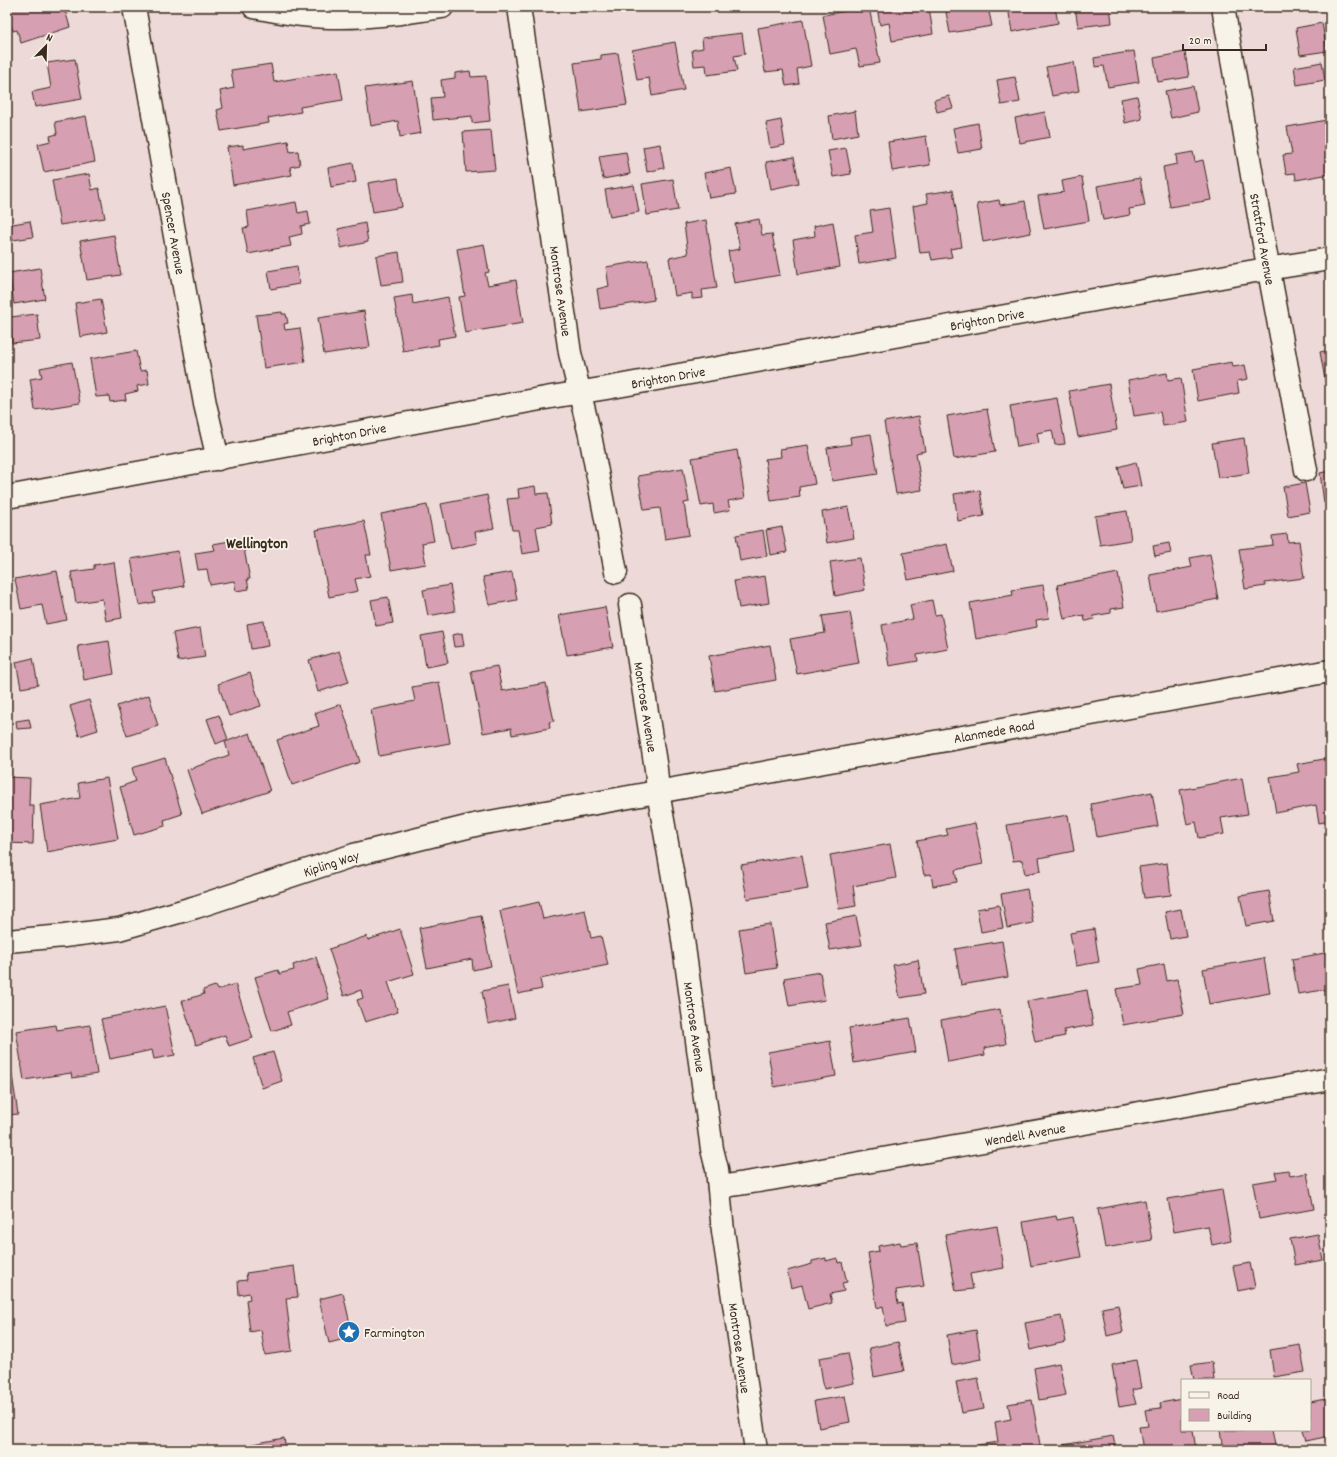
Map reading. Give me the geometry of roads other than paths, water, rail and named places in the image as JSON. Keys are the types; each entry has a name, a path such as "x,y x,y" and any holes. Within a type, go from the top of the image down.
{"street":[{"name":"Spencer Avenue","path":"134,7 205,404 218,459"},
{"path":"254,7 290,14 330,17 391,15 442,7"},
{"name":"Montrose Avenue","path":"519,7 570,353 590,436 616,572"},
{"name":"Stratford Avenue","path":"1223,7 1268,269 1306,470"},
{"name":"Brighton Drive","path":"7,497 579,392 1330,259"},
{"name":"Montrose Avenue","path":"630,605 656,769 658,792 679,911 712,1149 720,1187 723,1231 756,1450"},
{"name":"Alanmede Road","path":"658,792 1330,671"},
{"name":"Kipling Way","path":"7,941 120,929 196,907 354,855 480,824 658,792"},
{"name":"Wendell Avenue","path":"720,1187 1330,1079"}],"place":[{"name":"Farmington","path":"349,1332"}],"district":[{"name":"Wellington","path":"257,542"}]}
